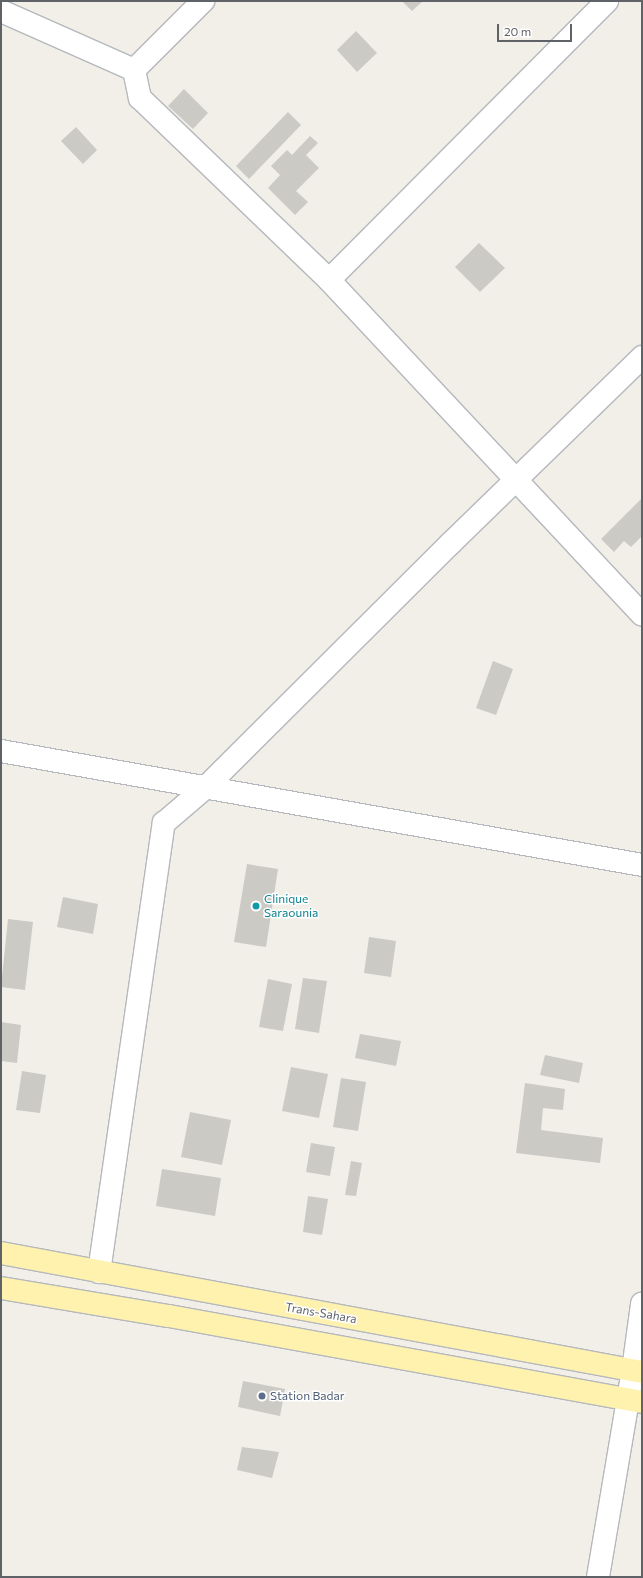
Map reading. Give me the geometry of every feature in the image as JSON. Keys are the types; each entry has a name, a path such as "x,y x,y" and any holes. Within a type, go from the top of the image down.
{"main road":[{"name":"Trans-Sahara","path":"1,1253 638,1371"},
{"path":"169,1316 175,1286"},
{"path":"1,1288 169,1316 635,1401"},
{"path":"352,1350 358,1320"}],"street":[{"path":"134,70 203,1"},
{"path":"329,280 607,1"},
{"path":"1,11 134,70"},
{"path":"134,70 140,98 329,280 642,614"},
{"path":"99,1272 164,823 206,787 516,479 642,357"},
{"path":"1,751 642,865"},
{"path":"598,1577 635,1401 642,1304"}],"building":[{"path":"402,1 423,1 412,11"},
{"path":"356,31 377,53 357,72 337,50"},
{"path":"184,89 208,113 193,129 168,106"},
{"path":"288,112 301,125 249,179 236,166"},
{"path":"76,127 97,150 83,164 61,141"},
{"path":"310,136 318,143 306,155 319,168 296,191 308,202 295,215 268,188 280,175 271,166 287,150 292,155"},
{"path":"479,243 505,268 480,292 455,267"},
{"path":"642,498 642,536 631,547 624,541 614,552 601,539"},
{"path":"493,661 513,669 496,715 476,708"},
{"name":"Clinique Saraounia","path":"247,864 278,869 266,947 234,942"},
{"path":"63,897 98,904 93,934 57,927"},
{"path":"8,919 33,922 25,990 1,987"},
{"path":"369,937 396,941 391,977 364,973"},
{"path":"303,978 327,981 319,1033 295,1029"},
{"path":"268,979 292,984 283,1031 259,1027"},
{"path":"1,1022 21,1025 17,1063 1,1061"},
{"path":"360,1034 401,1041 396,1066 355,1058"},
{"path":"545,1055 583,1063 579,1083 540,1075"},
{"path":"291,1067 328,1074 319,1118 282,1111"},
{"path":"22,1071 46,1075 40,1113 16,1110"},
{"path":"341,1078 366,1082 358,1131 333,1127"},
{"path":"525,1083 565,1089 563,1110 543,1108 541,1130 603,1138 600,1163 516,1153"},
{"path":"190,1112 231,1120 222,1165 181,1157"},
{"path":"311,1143 335,1147 330,1176 306,1172"},
{"path":"351,1161 362,1163 356,1196 345,1195"},
{"path":"162,1169 221,1178 215,1216 156,1206"},
{"path":"308,1196 328,1199 322,1235 303,1232"},
{"path":"243,1381 285,1389 280,1416 238,1407"},
{"path":"242,1447 279,1452 272,1478 237,1470"}],"place":[{"name":"Clinique Saraounia","path":"256,906"},
{"name":"Station Badar","path":"262,1396"}]}
